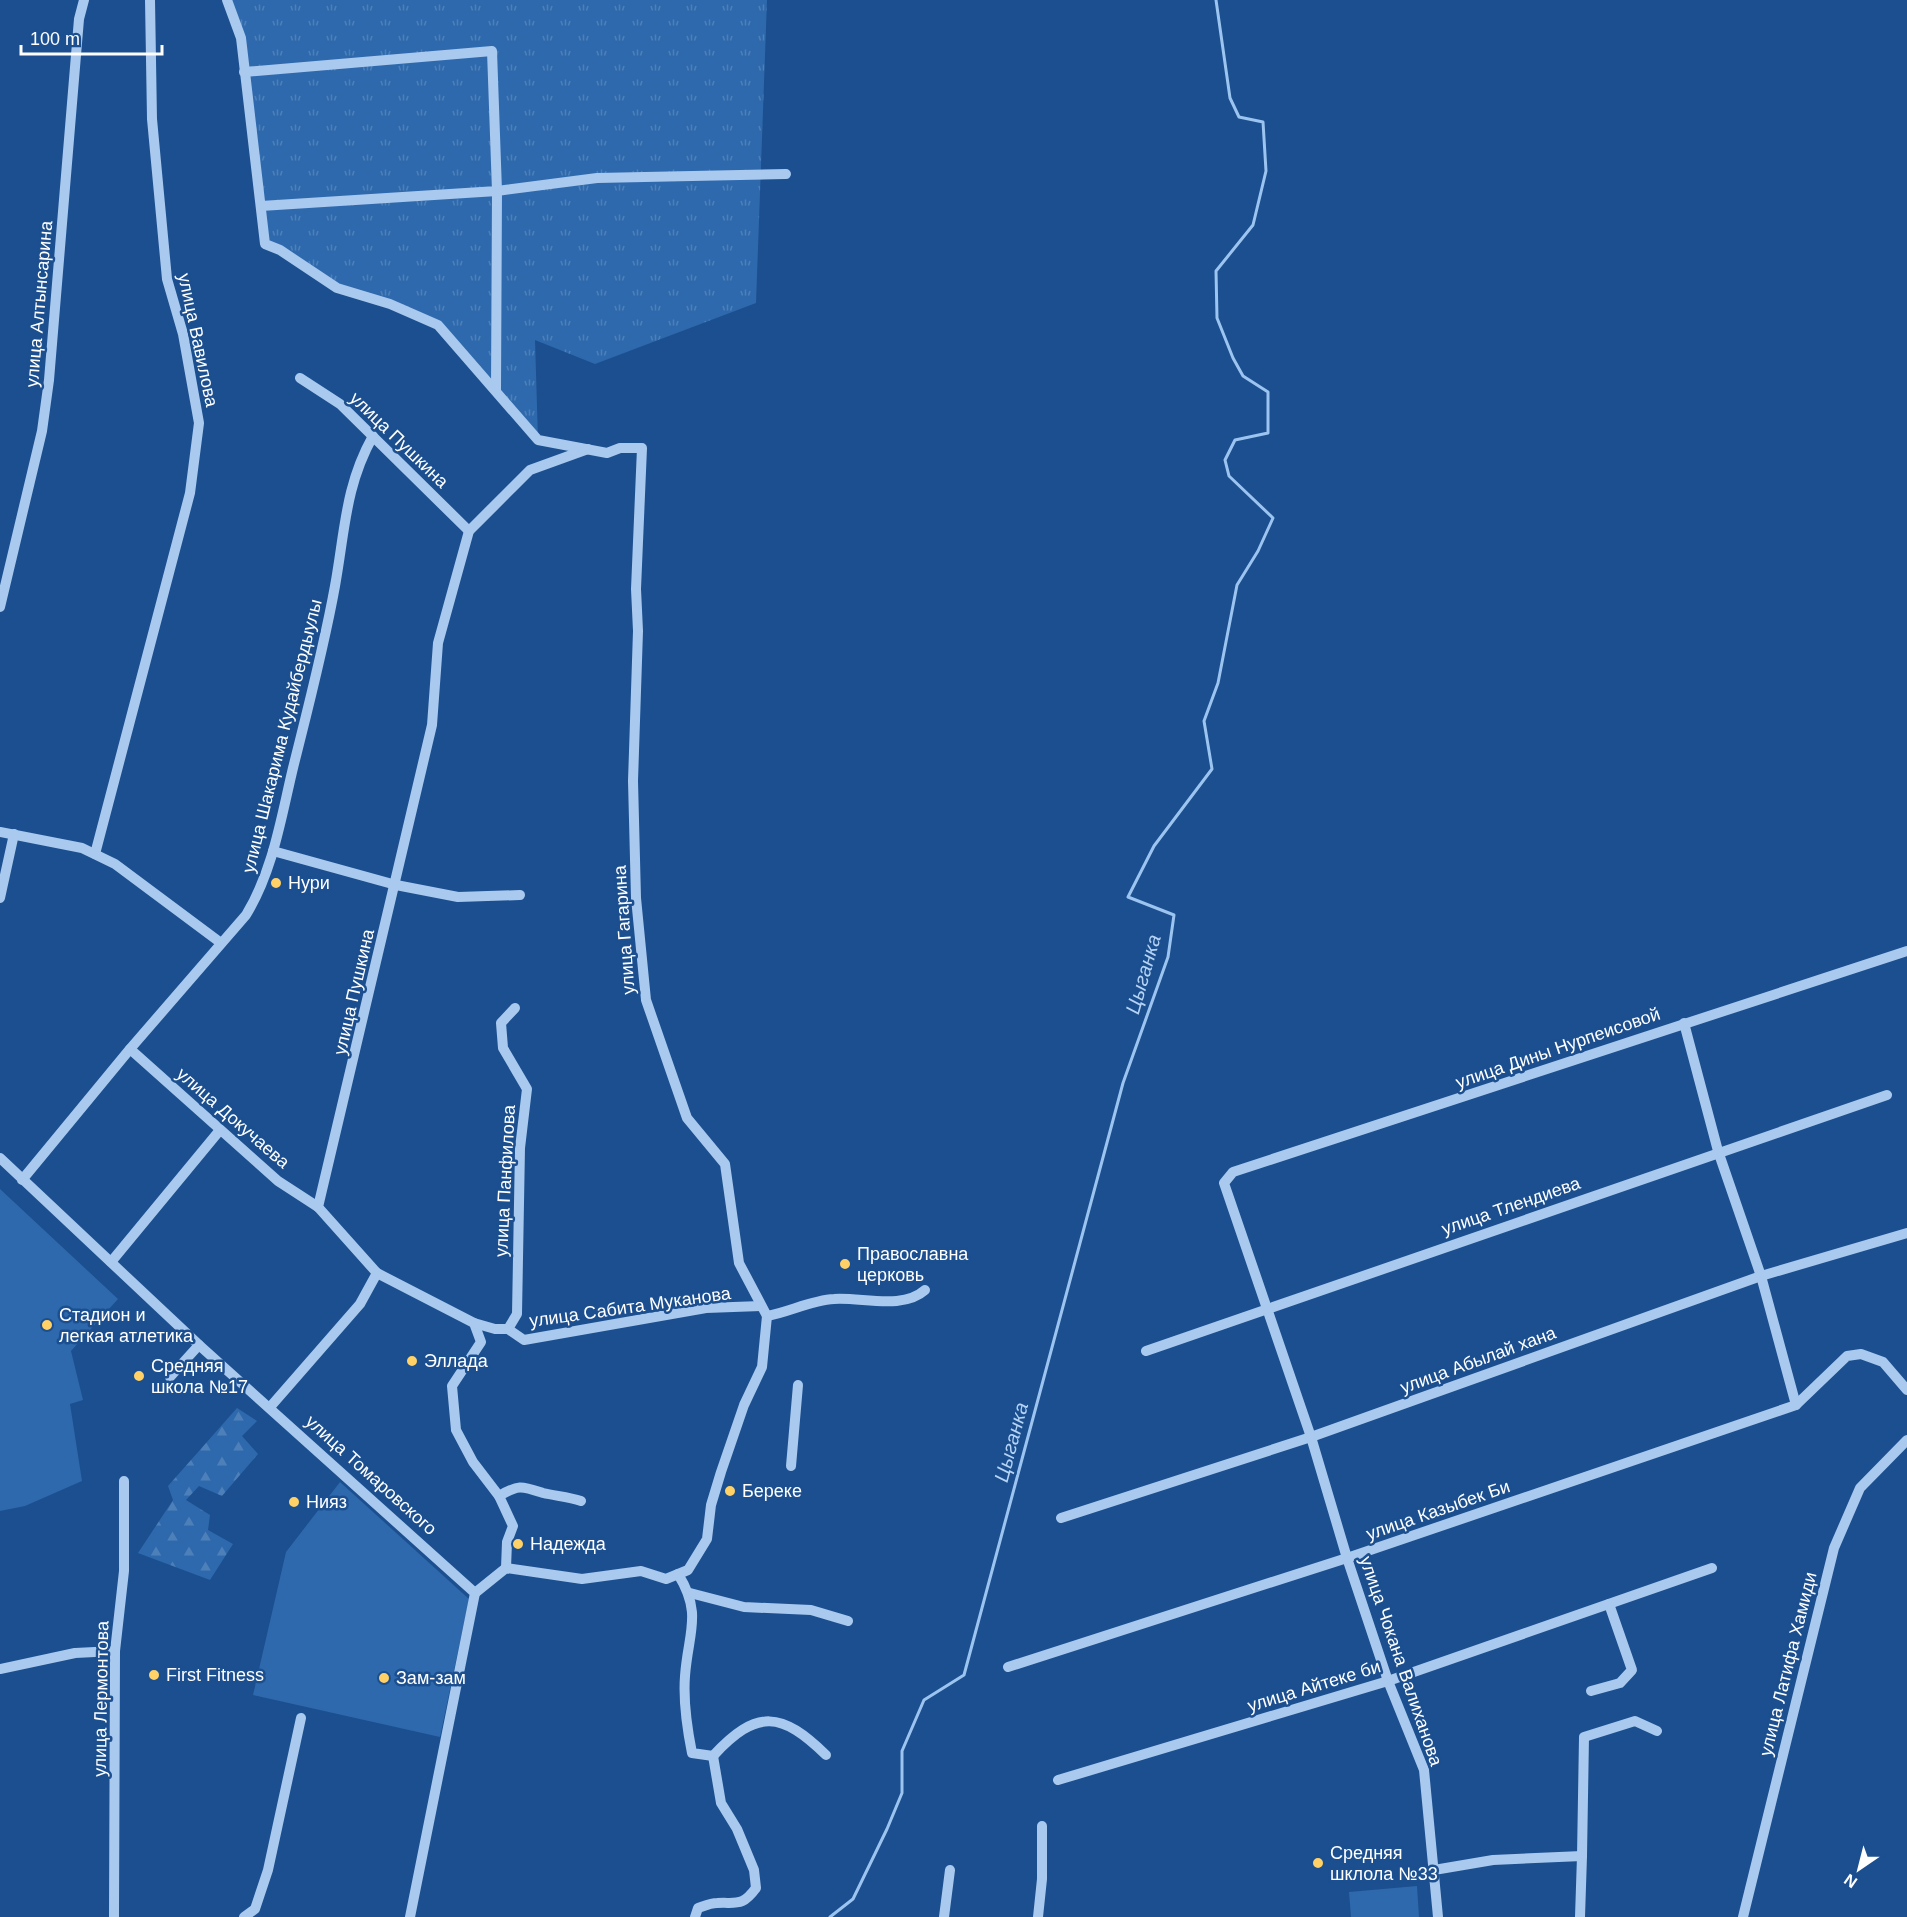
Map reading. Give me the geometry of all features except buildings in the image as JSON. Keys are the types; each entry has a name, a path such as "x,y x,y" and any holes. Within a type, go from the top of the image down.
{"street":[{"name":"улица Алтынсарина","path":"0,607 39,443 50,380 79,19 84,0"},
{"name":"улица Вавилова","path":"95,854 190,493 199,423 183,334 167,279 152,119 150,0"},
{"path":"227,0 241,38 243,72 266,244 280,250 337,288 390,304 438,325 538,440 589,449"},
{"path":"243,72 492,51 497,191 496,390"},
{"path":"261,206 497,191 597,178 786,174"},
{"name":"улица Пушкина","path":"300,378 340,404 469,531"},
{"name":"улица Шакарима Кудайбердыулы","path":"22,1180 130,1049 246,915 259,893 273,851 335,586 350,486 373,436"},
{"name":"улица Гагарина","path":"589,449 607,453 620,448 642,448 636,589 638,631 633,781 636,898 646,1000 687,1118 725,1164 739,1263 767,1317"},
{"name":"улица Пушкина","path":"318,1207 432,725 438,643 469,531 530,470 589,449"},
{"path":"0,831 82,848 115,864 221,943"},
{"path":"0,898 14,834"},
{"path":"273,851 396,885 458,897 519,895"},
{"name":"улица Дины Нурпеисовой","path":"1224,1183 1233,1172 1907,951"},
{"name":"улица Панфилова","path":"508,1329 517,1314 520,1148 527,1089 503,1048 501,1023 515,1008"},
{"path":"1684,1023 1718,1151 1761,1276 1796,1405"},
{"name":"улица Докучаева","path":"130,1049 278,1180 318,1207"},
{"name":"улица Тлендиева","path":"1146,1351 1718,1151 1887,1095"},
{"path":"111,1262 220,1130"},
{"name":"улица Томаровского","path":"0,1158 200,1345 271,1406 475,1593"},
{"name":"улица Чокана Валиханова","path":"1224,1183 1311,1437 1347,1558 1388,1681 1424,1770 1438,1917"},
{"path":"271,1406 360,1304 377,1273 318,1207"},
{"name":"улица Абылай хана","path":"1061,1518 1311,1437 1761,1276 1907,1233"},
{"name":"улица Сабита Муканова","path":"377,1273 474,1323 495,1329 508,1329 524,1340 706,1308 761,1306"},
{"path":"410,1917 475,1593 506,1568 582,1579 641,1571 666,1579 688,1570 707,1539 711,1505 721,1472 744,1405 762,1367 767,1317 832,1299 902,1301 916,1298 925,1290"},
{"path":"474,1323 481,1342"},
{"path":"495,1329 481,1342 452,1386 456,1430 473,1462 499,1496 513,1526 507,1542 506,1568"},
{"path":"170,1377 200,1345"},
{"name":"улица Казыбек Би","path":"1008,1667 1347,1558 1796,1405 1847,1356 1861,1354 1883,1362 1907,1390"},
{"path":"791,1466 798,1385"},
{"name":"улица Латифа Хамиди","path":"1743,1917 1834,1548 1860,1488 1907,1440"},
{"name":"улица Лермонтова","path":"114,1917 115,1651 124,1571 124,1481"},
{"path":"499,1496 514,1487 528,1486 544,1493 581,1501"},
{"name":"улица Айтеке би","path":"1058,1780 1388,1681 1712,1568"},
{"path":"678,1574 690,1593 694,1618 685,1677 685,1720 692,1753 713,1756"},
{"path":"690,1593 744,1607 811,1610 848,1621"},
{"path":"1591,1691 1620,1683 1632,1670 1609,1604"},
{"path":"0,1669 75,1653 115,1651"},
{"path":"244,1917 255,1909 267,1870 301,1718"},
{"path":"713,1756 730,1739 756,1725 778,1720 803,1733 826,1755"},
{"path":"1580,1917 1584,1737 1635,1721 1657,1731"},
{"path":"695,1917 698,1908 716,1902 733,1905 749,1897 756,1888 754,1870 737,1829 721,1803 713,1756"},
{"path":"1038,1917 1042,1879 1042,1826"},
{"path":"1434,1870 1493,1860 1582,1856"},
{"path":"944,1917 950,1870"}],"green space":[{"path":"227,0 767,0 756,303 595,364 535,340 538,440 438,325 337,288 265,244 244,72"},
{"name":"Стадион и легкая атлетика","path":"0,1189 118,1299 71,1351 83,1400 70,1404 82,1481 25,1506 0,1511"},
{"path":"237,1408 257,1421 242,1436 258,1454 222,1496 199,1486 186,1500 210,1515 208,1530 233,1544 210,1580 138,1553 173,1500 168,1486"},
{"path":"340,1482 469,1599 440,1737 253,1695 286,1552"},
{"path":"1417,1886 1419,1917 1351,1917 1349,1892"}],"waterway":[{"name":"Цыганка","path":"830,1917 853,1899 887,1829 902,1793 902,1751 924,1700 964,1675 1123,1083 1168,957 1174,915 1128,897 1154,846 1212,769 1204,721 1218,683 1237,585 1258,551 1273,518 1229,476 1225,460 1235,440 1268,433 1268,392 1243,376 1217,318 1216,271 1253,225 1266,171 1263,122 1239,117 1230,98 1216,0"}],"place":[{"name":"Нури","path":"276,883"},
{"name":"Православна церковь","path":"845,1264"},
{"name":"Стадион и легкая атлетика","path":"47,1325"},
{"name":"Эллада","path":"412,1361"},
{"name":"Средняя школа №17","path":"139,1376"},
{"name":"Береке","path":"730,1491"},
{"name":"Нияз","path":"294,1502"},
{"name":"Надежда","path":"518,1544"},
{"name":"First Fitness","path":"154,1675"},
{"name":"Зам-зам","path":"384,1678"},
{"name":"Средняя шклола №33","path":"1318,1863"}]}
